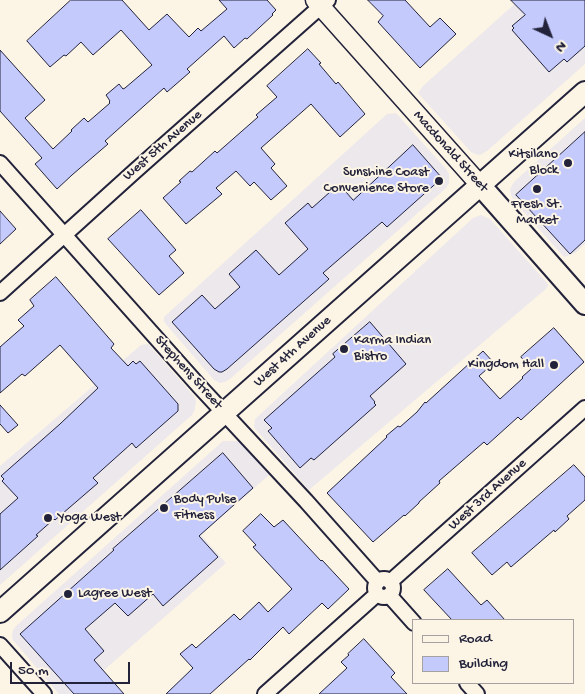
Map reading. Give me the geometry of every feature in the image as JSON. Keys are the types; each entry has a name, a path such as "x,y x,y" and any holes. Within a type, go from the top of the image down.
{"main road":[{"name":"West 4th Avenue","path":"0,612 585,92"},
{"name":"Macdonald Street","path":"480,185 585,304"}],"street":[{"name":"Macdonald Street","path":"321,2 480,185"},
{"name":"West 5th Avenue","path":"0,293 321,2"},
{"name":"Stephens Street","path":"0,163 412,621"},
{"name":"West 3rd Avenue","path":"265,694 585,408"},
{"path":"0,645 44,694"},
{"path":"468,684 477,694"}],"shaded area":[{"path":"519,0 585,0 585,64 487,151 480,155 475,154 471,152 418,93 423,86"},
{"path":"396,113 446,169 449,174 449,183 446,188 230,379 220,383 214,380 164,322 164,317 387,114"},
{"name":"Kitsilano Block","path":"585,118 585,244 575,253 564,257 514,201 510,190 515,181"},
{"path":"481,215 490,219 548,284 547,288 309,490 257,431 254,427 255,419 473,218"},
{"path":"148,344 194,396 196,401 192,415 0,585 0,466 141,345"},
{"path":"223,441 240,442 269,475 201,535 226,563 77,694 59,694 13,640 13,630"}],"building":[{"path":"71,0 122,0 149,30 167,14 189,37 198,28 201,31 227,9 219,0 267,0 276,10 247,39 245,38 234,48 224,36 187,69 190,72 167,92 164,88 105,141 108,144 57,189 35,164 42,158 0,111 0,50 45,100 25,118 53,149 84,118 88,122 110,103 106,95 119,84 123,89 125,88 152,65 121,30 93,55 81,42 50,67 27,41"},
{"path":"368,0 405,0 430,27 440,18 456,34 420,68 378,22 383,16"},
{"path":"511,0 585,0 585,46 567,62 564,59 549,72 512,30 514,28 512,26 525,15"},
{"path":"308,49 336,84 338,82 365,114 340,137 311,104 261,148 275,164 271,168 287,186 271,200 254,182 250,186 236,171 216,188 222,194 186,224 163,198 190,171 192,172 215,151 217,153 258,117 256,115 277,97 267,86"},
{"name":"Kitsilano Block","path":"585,132 585,240 570,254 516,195"},
{"path":"413,145 442,178 387,227 382,222 323,273 329,279 227,369 219,372 214,369 172,322 202,295 215,309 240,287 229,274 256,250 279,275 308,249 285,223 308,203 312,208 339,184 353,200"},
{"path":"141,210 176,250 169,256 184,273 159,295 108,239"},
{"path":"0,211 16,229 0,244"},
{"path":"56,277 114,344 111,348 128,366 133,361 136,364 140,361 178,404 178,411 136,448 132,443 93,478 98,483 54,519 0,570 0,514 18,498 2,481 4,479 1,476 98,388 60,345 25,376 22,374 0,393 0,347 24,326 18,320 34,306 30,300"},
{"path":"370,322 406,364 370,396 376,405 314,460 311,458 300,468 268,431 272,428 264,420 335,357 333,354"},
{"path":"554,328 584,362 521,420 518,417 487,445 484,442 439,481 440,483 405,516 373,542 327,493 386,436 398,426 400,427 425,402 483,351 494,363 479,376 500,399 531,369 521,357"},
{"path":"0,405 18,425 8,433 0,424"},
{"path":"223,453 253,488 199,536 218,557 163,606 153,594 128,616 115,603 85,629 104,651 94,660 124,694 74,694 20,634 113,549"},
{"path":"574,465 585,477 585,500 567,516 569,519 555,532 554,530 511,567 507,562 492,575 472,553"},
{"path":"261,514 274,527 283,520 349,589 328,609 322,603 289,634 283,627 250,660 210,694 166,694 193,668 180,654 192,644 196,648 234,614 240,620 259,602 268,612 292,589 253,547 256,545 243,531"},
{"path":"448,569 481,605 487,600 504,619 451,619 424,590"},
{"path":"364,639 395,673 391,677 407,694 319,694 347,668 341,662"}],"place":[{"name":"Kitsilano Block","path":"568,163"},
{"name":"Sunshine Coast Convenience Store","path":"439,181"},
{"name":"Fresh St. Market","path":"537,189"},
{"name":"Karma Indian Bistro","path":"344,349"},
{"name":"Kingdom Hall","path":"554,365"},
{"name":"Body Pulse Fitness","path":"164,508"},
{"name":"Yoga West","path":"48,518"},
{"name":"Lagree West","path":"68,594"}]}
